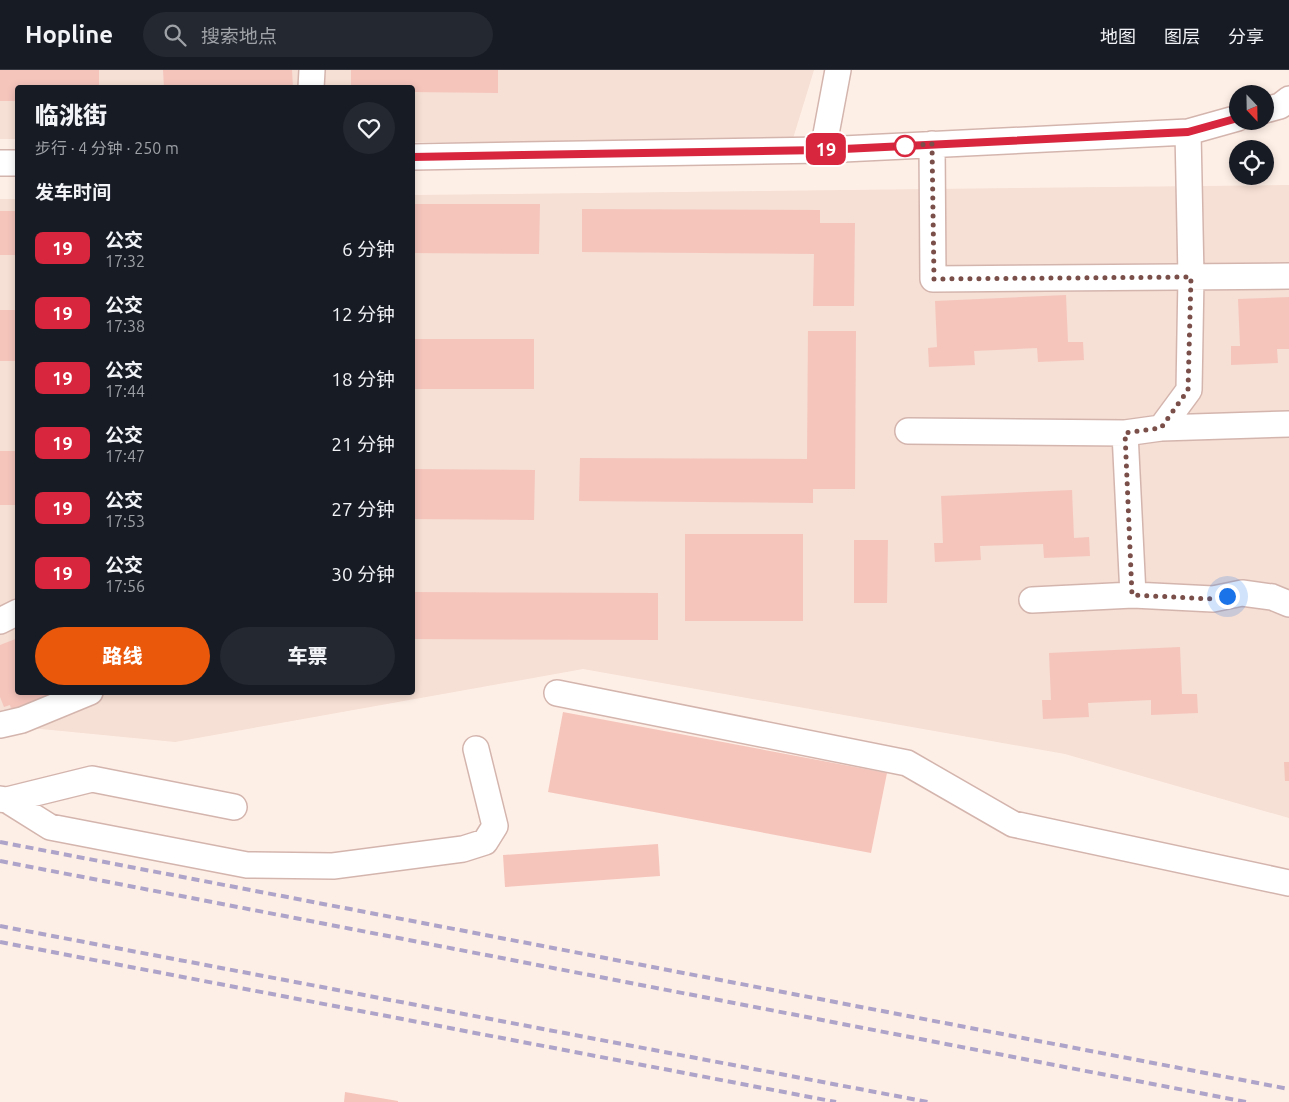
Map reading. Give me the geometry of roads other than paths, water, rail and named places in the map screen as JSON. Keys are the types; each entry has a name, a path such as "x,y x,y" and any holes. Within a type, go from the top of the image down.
{"street":[{"path":"311,85 312,70"},
{"path":"823,150 838,70"},
{"path":"1274,108 1280,106 1289,99"},
{"path":"415,157 823,150 1188,132 1229,121"},
{"path":"1161,428 1188,390 1191,277 1188,132"},
{"path":"932,144 934,279 1289,276"},
{"path":"0,164 15,163"},
{"path":"908,432 1125,433 1161,428 1289,424"},
{"path":"1125,433 1132,595"},
{"path":"1032,600 1132,595 1213,599 1242,593 1272,597 1289,604"},
{"path":"0,621 15,614"},
{"path":"557,693 907,763 1013,824 1289,883"},
{"path":"0,724 22,720 83,695"},
{"path":"4,799 50,827 247,865 333,866 382,861 463,849 485,842 495,826 476,749"},
{"path":"4,799 92,779 234,807"}],"railway":[{"path":"0,842 1289,1089"},
{"path":"0,861 1246,1102"},
{"path":"0,926 928,1102"},
{"path":"0,942 836,1102"}]}
